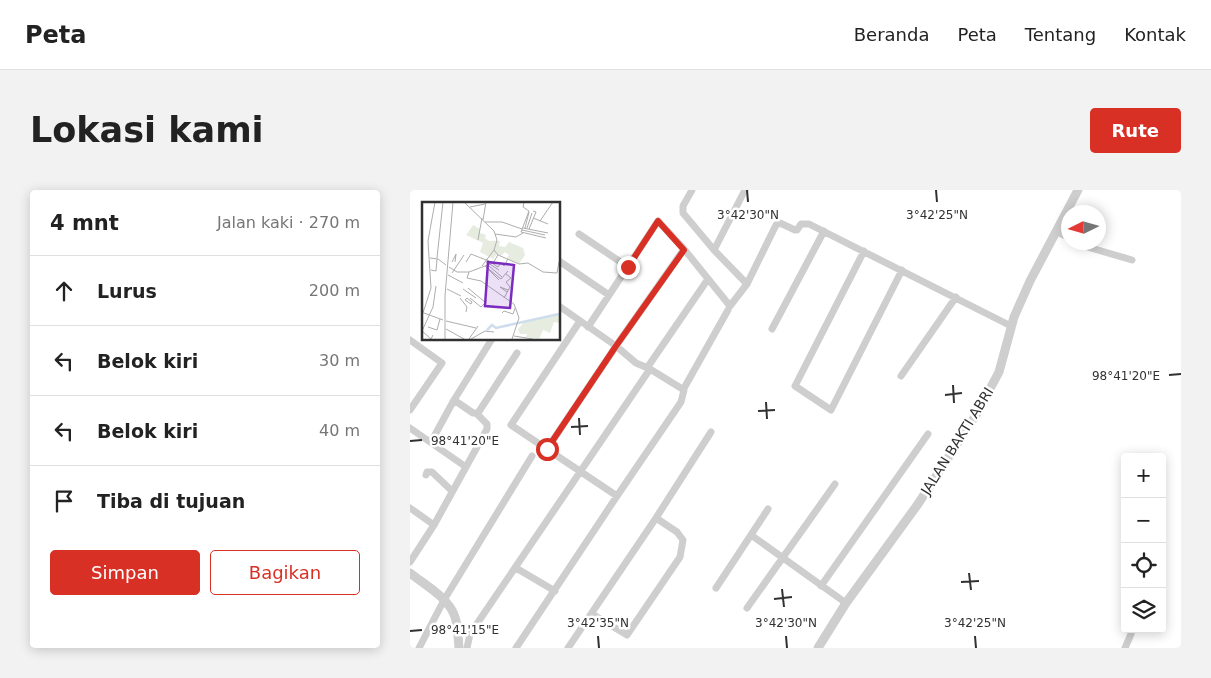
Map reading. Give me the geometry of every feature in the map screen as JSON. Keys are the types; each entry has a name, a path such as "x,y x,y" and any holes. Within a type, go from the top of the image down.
{"street":[{"path":"692,190 683,206 684,213 714,250 747,284"},
{"path":"714,250 745,190"},
{"name":"JALAN BAKTI ABRI","path":"818,648 846,604 918,504 976,415 999,372 1014,317 1030,281 1078,190"},
{"path":"588,327 658,221 730,306 747,284 776,225 780,223 797,230 804,223 824,231 1012,326"},
{"path":"772,329 824,231"},
{"path":"1057,232 1061,234"},
{"path":"579,234 628,267"},
{"path":"547,449 616,346 684,250"},
{"path":"1098,250 1132,260"},
{"path":"864,251 795,386 831,410 902,270"},
{"path":"560,262 609,295"},
{"path":"468,648 470,634 581,472 708,279"},
{"path":"901,376 956,297"},
{"path":"560,307 616,346 636,363 649,368 683,390"},
{"path":"516,648 681,402 684,394 683,390 728,310"},
{"path":"580,321 511,425 617,496"},
{"path":"410,340 442,363 410,410"},
{"path":"431,442 454,400 491,340"},
{"path":"477,414 517,353"},
{"path":"410,562 434,525 487,429 487,424 477,414 470,412 454,400"},
{"path":"410,428 466,466"},
{"path":"568,648 656,518 710,432"},
{"path":"821,586 928,434"},
{"path":"419,648 444,600 532,456"},
{"path":"426,475 430,471 432,472 452,491"},
{"path":"747,608 836,484"},
{"path":"410,508 434,525"},
{"path":"716,588 768,509"},
{"path":"592,614 626,635 680,557 683,540 677,532 656,518"},
{"path":"751,535 846,604"},
{"path":"516,568 555,591"},
{"path":"410,573 444,600 451,608 455,616 459,648"},
{"path":"1125,648 1131,634"}],"route":[{"path":"547,449 616,346 684,250 658,221 628,267"}]}
